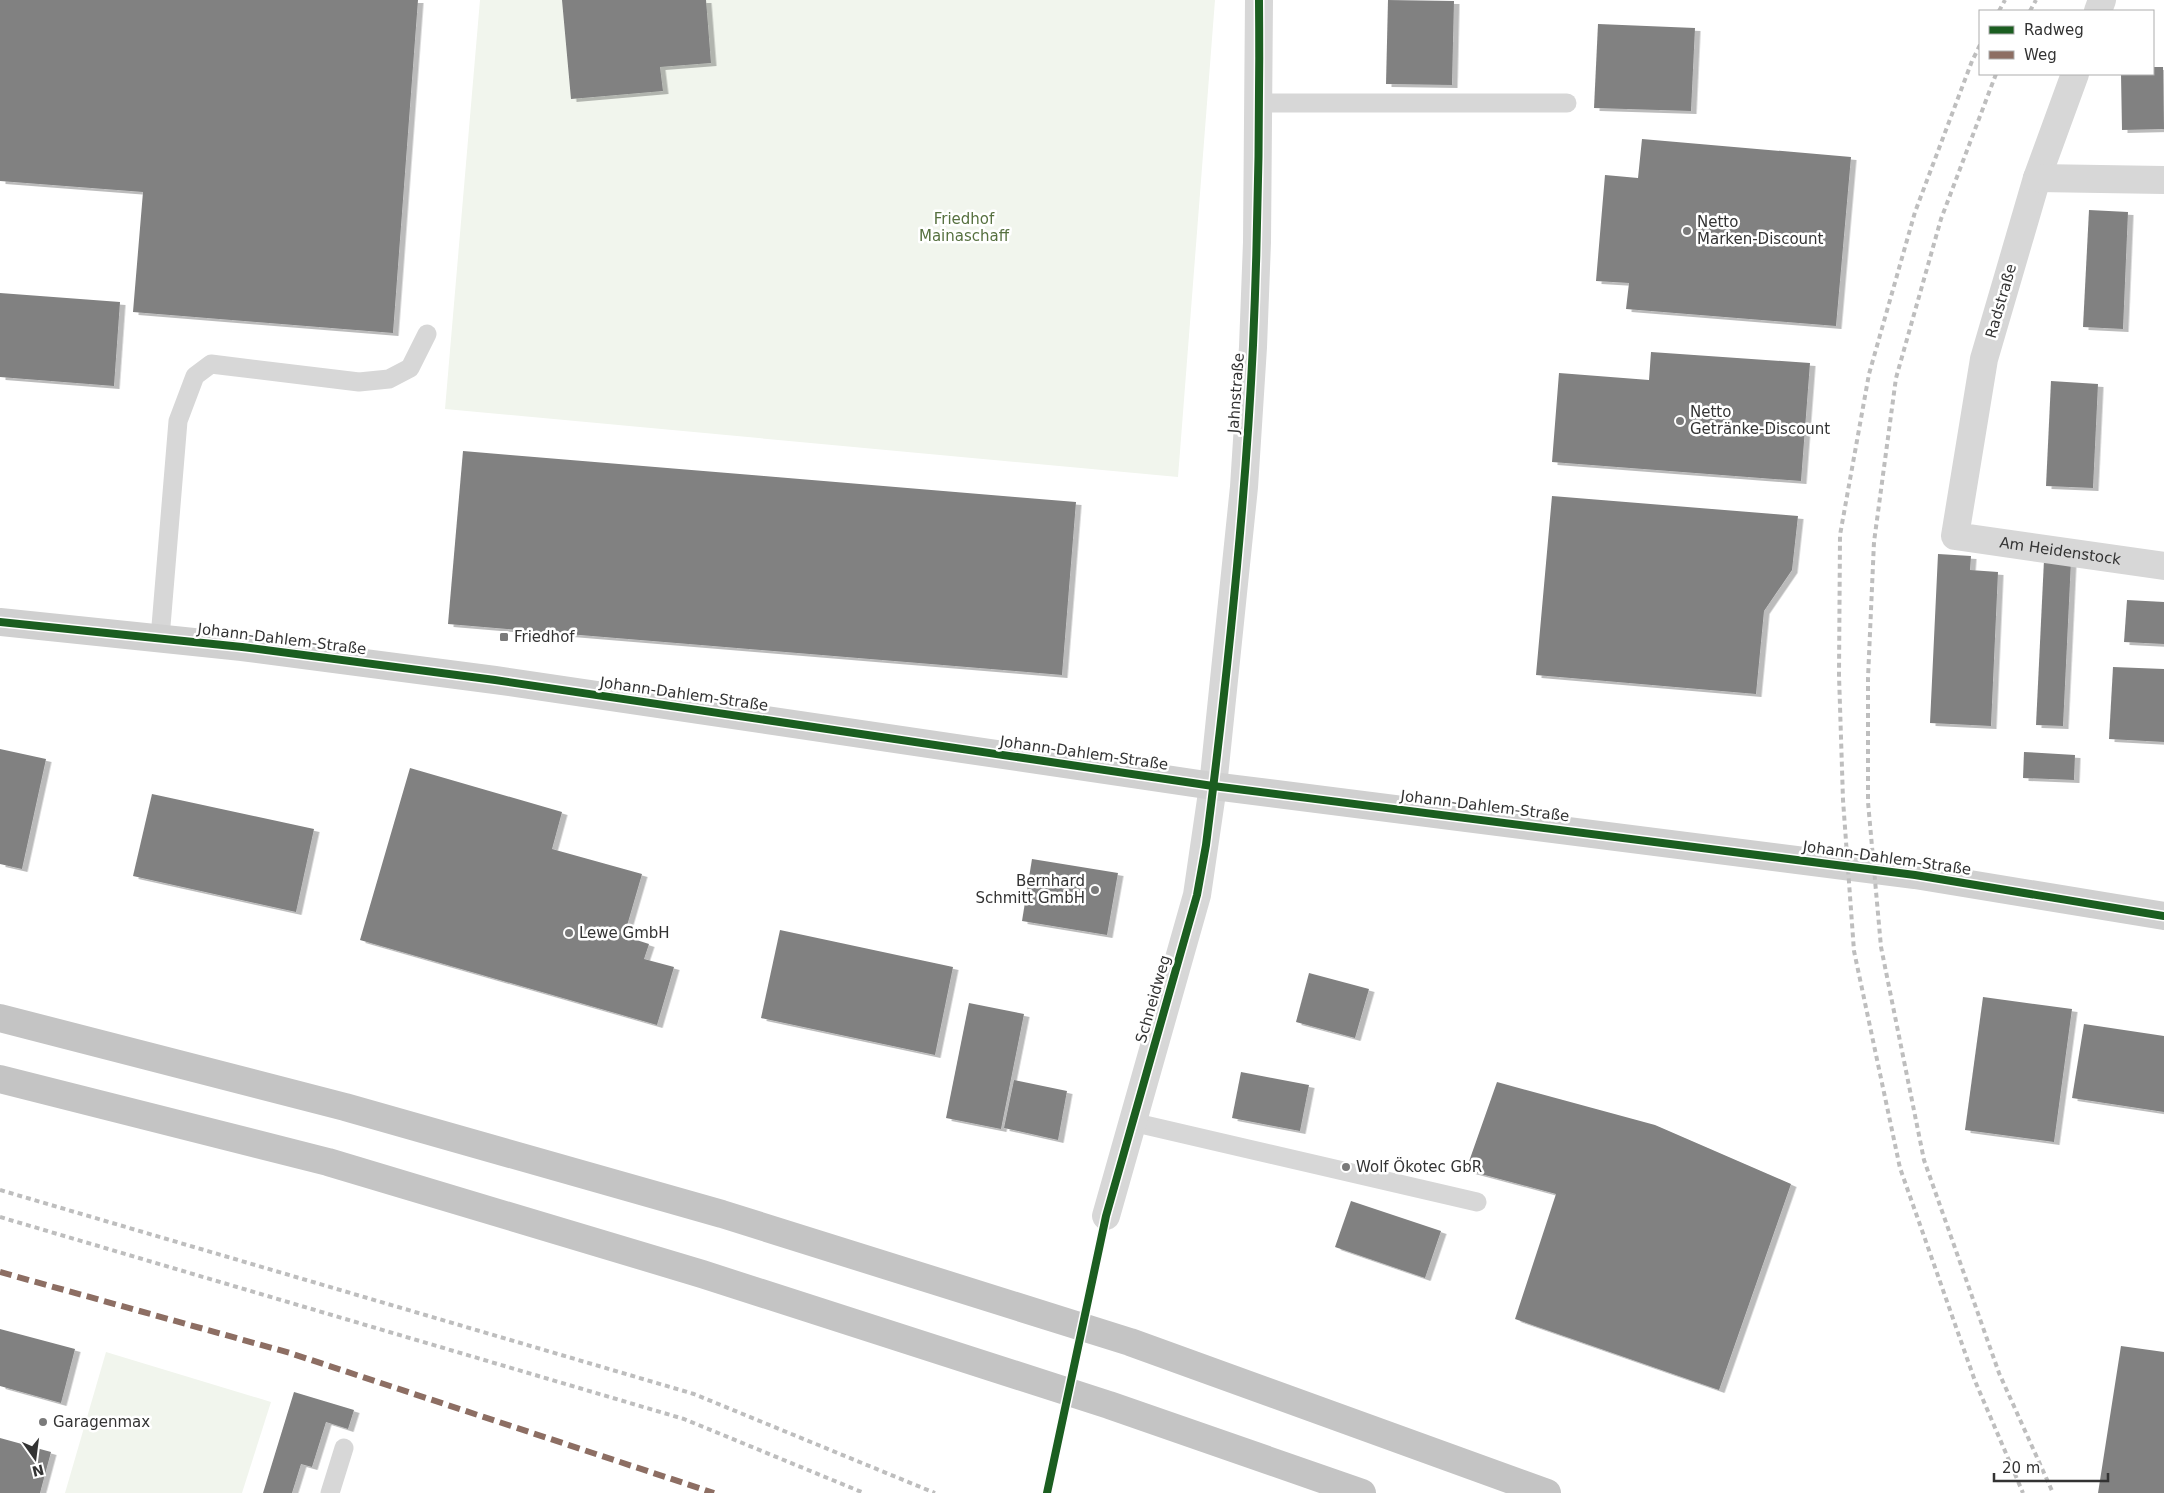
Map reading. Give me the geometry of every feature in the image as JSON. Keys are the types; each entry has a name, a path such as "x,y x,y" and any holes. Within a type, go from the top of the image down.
{"highway":[{"path":"0,1018 345,1107 722,1214 1130,1342 1547,1493"},
{"path":"0,1079 328,1162 693,1272 1109,1405 1362,1493"}],"street":[{"name":"Jahnstraße","path":"1214,786 1244,488 1257,251 1260,103 1259,0"},
{"name":"Radstraße","path":"1956,536 1984,359 2037,178 2075,75"},
{"path":"2037,178 2164,180"},
{"name":"Am Heidenstock","path":"1956,536 2164,566"},
{"name":"Johann-Dahlem-Straße","path":"0,622 242,647 496,680 1214,786 1915,875 2164,916"},
{"name":"Schneidweg","path":"1106,1216 1197,895 1214,786"}],"lane":[{"path":"1260,103 1567,103"},
{"path":"160,638 178,421 195,376 211,364 359,382 389,379 410,368 427,334"},
{"path":"1132,1122 1477,1202"},
{"path":"330,1493 344,1448"}],"green space":[{"name":"Friedhof Mainaschaff","path":"480,0 1215,0 1178,477 445,409"},
{"path":"106,1352 271,1402 242,1493 65,1493"}],"building":[{"path":"0,0 418,0 393,333 133,312 143,192 0,181"},
{"path":"562,0 706,0 711,63 660,67 663,91 571,99"},
{"path":"1388,0 1454,1 1452,85 1386,84"},
{"path":"1598,24 1695,28 1691,111 1594,108"},
{"path":"2154,67 2163,67 2164,129 2122,130 2121,75 2154,75"},
{"path":"1642,139 1851,157 1836,326 1626,309 1629,283 1596,281 1605,175 1638,178"},
{"path":"2089,210 2128,212 2123,329 2083,327"},
{"path":"0,293 120,302 114,386 0,377"},
{"name":"Netto Getränke-Discount","path":"1651,352 1810,363 1801,481 1552,462 1559,373 1649,380"},
{"path":"2051,381 2098,384 2093,488 2046,486"},
{"path":"463,451 1076,502 1062,675 448,624"},
{"path":"1552,496 1798,516 1792,570 1764,611 1756,694 1536,675"},
{"path":"1938,554 1971,556 1970,570 1998,572 1991,726 1930,723"},
{"path":"2044,560 2071,561 2063,726 2036,725"},
{"path":"2127,600 2164,602 2164,644 2124,642"},
{"path":"2113,667 2164,669 2164,742 2109,739"},
{"path":"0,749 46,759 22,869 0,864"},
{"path":"2024,752 2075,755 2074,780 2023,778"},
{"path":"410,768 562,812 552,849 642,874 624,936 649,944 644,959 674,967 657,1025 360,940"},
{"path":"152,794 314,829 296,912 133,876"},
{"path":"1032,859 1118,873 1107,935 1022,921"},
{"path":"780,930 953,967 935,1055 761,1018"},
{"path":"1309,973 1369,989 1355,1038 1296,1022"},
{"path":"1983,997 2072,1009 2054,1142 1965,1130"},
{"path":"969,1003 1024,1014 1001,1129 946,1118"},
{"path":"2084,1024 2164,1036 2164,1112 2072,1098"},
{"path":"1241,1072 1309,1085 1300,1131 1232,1118"},
{"path":"1014,1080 1067,1091 1058,1140 1004,1128"},
{"path":"1497,1082 1655,1125 1791,1184 1719,1390 1515,1319 1556,1194 1466,1170"},
{"path":"1351,1201 1441,1231 1425,1278 1335,1247"},
{"path":"0,1329 75,1349 61,1403 0,1386"},
{"path":"2121,1346 2164,1352 2164,1493 2098,1493"},
{"path":"294,1392 354,1410 348,1429 326,1422 312,1467 301,1464 292,1493 263,1493"},
{"path":"0,1438 51,1452 40,1493 0,1493"}],"railway":[{"path":"2000,10 2005,0"},
{"path":"2031,10 2036,0"},
{"path":"1979,47 1915,212 1869,374 1840,535 1839,675 1843,800 1854,951 1900,1168 1975,1381 2023,1493"},
{"path":"1996,75 1941,219 1896,378 1874,542 1868,678 1868,802 1881,947 1924,1160 1999,1373 2053,1493"},
{"path":"0,1190 694,1394 935,1493"},
{"path":"0,1217 684,1419 864,1493"}],"marked path":[{"path":"0,1272 290,1353 714,1493"}],"cycle path":[{"path":"1047,1493 1106,1216 1197,895 1206,845 1234,595 1250,407 1257,216 1259,0"},
{"path":"0,622 242,647 495,680 1213,786 1915,875 2164,916"}],"place":[{"name":"Netto Marken-Discount","path":"1687,231"},
{"name":"Netto Getränke-Discount","path":"1680,421"},
{"name":"Friedhof","path":"504,637"},
{"name":"Bernhard Schmitt GmbH","path":"1095,890"},
{"name":"Lewe GmbH","path":"569,933"},
{"name":"Wolf Ökotec GbR","path":"1346,1167"},
{"name":"Garagenmax","path":"43,1422"}]}
